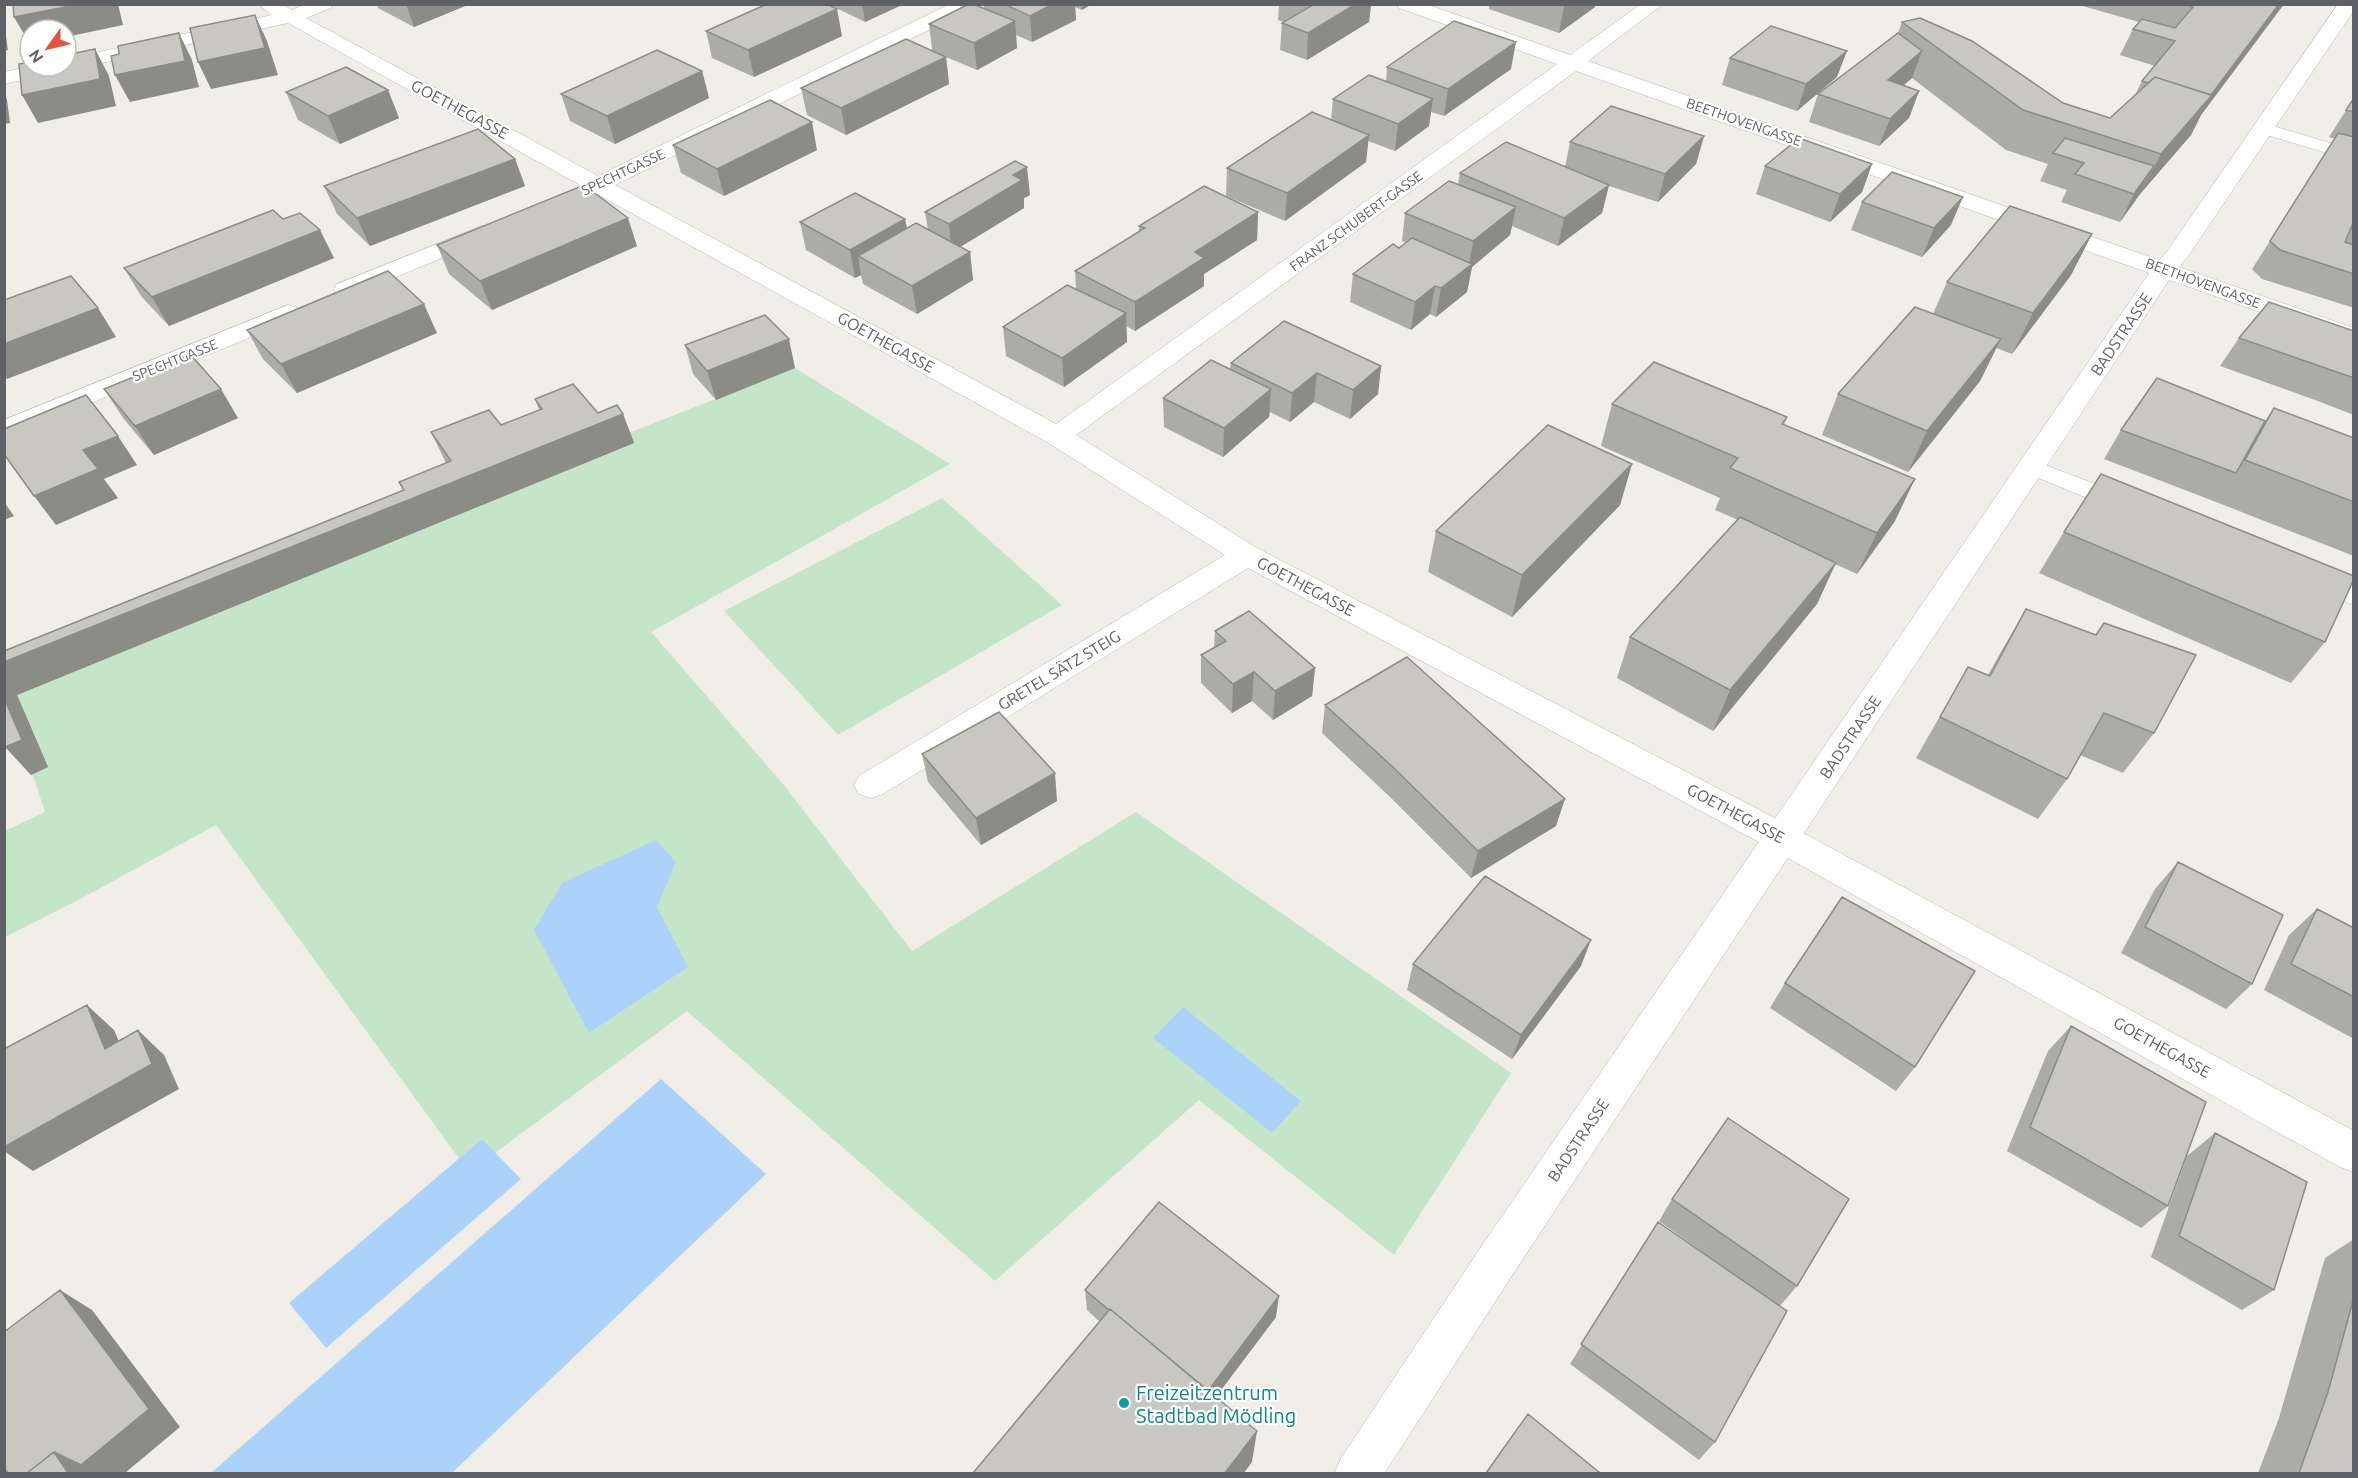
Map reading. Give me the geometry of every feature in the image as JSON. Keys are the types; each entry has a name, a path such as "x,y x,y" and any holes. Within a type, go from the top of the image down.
{"street":[{"path":"78,62 279,11 324,4"},
{"name":"SPECHTGASSE","path":"566,198 599,185 966,4"},
{"name":"BEETHOVENGASSE","path":"1406,4 2354,337"},
{"name":"FRANZ SCHUBERT-GASSE","path":"1057,436 1654,4"},
{"name":"BADSTRASSE","path":"1357,1473 1498,1259 2164,270 2177,255 2348,4"},
{"name":"GOETHEGASSE","path":"279,11 1057,436 1247,555 1782,838 2354,1153"},
{"name":"SPECHTGASSE","path":"4,430 500,226"},
{"name":"GRETEL SÄTZ STEIG","path":"871,784 1247,555"}],"lane":[{"path":"2263,128 2354,156"},
{"path":"2032,467 2143,511"},
{"path":"2287,570 2354,596"}],"green space":[{"path":"795,368 950,464 651,632 783,784 912,951 1136,812 1511,1073 1394,1255 1199,1100 995,1281 687,1011 469,1172 216,825 5,937 5,831 45,812 5,690 608,441"},
{"path":"942,498 1062,605 838,735 724,611"}],"water":[{"path":"656,840 676,862 657,907 688,967 589,1033 534,930 562,883"},
{"path":"1183,1007 1301,1101 1272,1133 1153,1038"},
{"path":"661,1079 766,1174 452,1473 211,1473"},
{"path":"482,1139 521,1179 326,1348 289,1303"}],"building":[{"path":"13,4 80,4 14,17"},
{"path":"767,4 827,4 837,9 748,50 706,31"},
{"path":"969,4 1015,21 974,43 929,24"},
{"path":"1004,4 1053,4 1030,16"},
{"path":"1308,4 1356,4 1308,33 1282,23 1311,6"},
{"path":"2185,4 2279,4 2211,95 2155,77 2148,83 2142,81 2175,41 2133,29 2142,19 2175,28 2193,7"},
{"path":"255,15 265,48 198,62 190,28"},
{"path":"1920,18 1972,41 2063,103 2110,118 2155,77 2212,95 2161,154 2023,110 1902,22"},
{"path":"1454,21 1516,42 1448,89 1387,67"},
{"path":"1771,26 1847,51 1806,84 1730,58"},
{"path":"179,33 185,61 115,75 111,56 119,54 118,46"},
{"path":"1898,33 1922,51 1888,80 1919,91 1890,119 1818,94"},
{"path":"906,39 946,57 841,108 801,88"},
{"path":"95,49 100,79 22,95 20,78 78,78 78,53"},
{"path":"657,50 702,71 607,116 561,94"},
{"path":"346,67 388,90 328,116 286,92"},
{"path":"1369,75 1433,99 1398,124 1333,99"},
{"path":"2354,98 2354,112 2346,110"},
{"path":"770,100 812,122 717,169 673,145"},
{"path":"1611,106 1704,136 1665,174 1570,142"},
{"path":"1312,112 1369,135 1287,193 1227,168"},
{"path":"478,129 515,159 357,218 324,186"},
{"path":"2338,133 2354,137 2354,221 2345,242 2354,245 2354,274 2280,250 2270,241"},
{"path":"1799,138 1872,164 1840,194 1765,166"},
{"path":"2065,138 2154,166 2134,194 2075,174 2084,163 2053,153"},
{"path":"1506,142 1609,185 1564,218 1460,173"},
{"path":"1015,161 1027,167 1013,175 1022,180 949,224 925,212"},
{"path":"1892,172 1963,197 1934,228 1862,202"},
{"path":"1449,181 1516,207 1473,241 1405,213"},
{"path":"584,185 628,218 480,281 437,245"},
{"path":"1204,186 1258,212 1195,252 1204,258 1135,302 1075,271 1145,228 1139,226"},
{"path":"855,193 905,219 850,250 800,222"},
{"path":"2010,206 2092,234 2033,313 1947,282"},
{"path":"273,210 283,219 300,213 320,230 152,297 124,268"},
{"path":"916,223 970,252 912,286 858,256"},
{"path":"1412,238 1472,264 1441,288 1435,286 1415,302 1353,274 1393,244 1399,248"},
{"path":"388,271 424,304 281,364 247,330"},
{"path":"71,276 98,308 4,344 4,300"},
{"path":"1067,285 1126,313 1062,358 1003,327"},
{"path":"2269,302 2354,331 2354,378 2239,338"},
{"path":"1915,307 2001,339 1927,431 1838,394"},
{"path":"765,315 789,339 707,371 685,345"},
{"path":"1284,321 1381,366 1353,390 1317,373 1292,393 1231,363"},
{"path":"190,354 221,389 135,426 104,389"},
{"path":"1211,360 1271,389 1224,428 1163,398"},
{"path":"1654,362 1787,417 1782,424 1915,479 1877,533 1730,468 1738,458 1612,404"},
{"path":"2157,378 2265,421 2236,473 2121,430"},
{"path":"573,384 598,413 617,405 623,414 4,662 4,651 404,490 399,482 451,461 431,432 489,410 501,425 542,409 535,399"},
{"path":"86,395 118,436 83,450 98,469 34,496 4,454 4,429"},
{"path":"2274,408 2354,438 2354,502 2245,460"},
{"path":"1548,425 1632,464 1522,575 1436,531"},
{"path":"2101,474 2354,576 2325,642 2064,532"},
{"path":"1740,517 1836,563 1730,690 1630,637"},
{"path":"2026,609 2096,635 2104,623 2196,655 2154,733 2104,713 2067,779 1940,717 1968,667 1990,676"},
{"path":"1249,611 1315,668 1275,691 1254,672 1233,684 1201,655 1226,641 1215,631"},
{"path":"1407,657 1565,799 1478,851 1395,769 1325,705"},
{"path":"4,698 22,740 5,747 4,745"},
{"path":"999,712 1055,773 976,818 922,754"},
{"path":"2178,862 2283,915 2252,984 2145,927"},
{"path":"1485,876 1591,940 1521,1035 1413,964"},
{"path":"1842,897 1975,971 1915,1067 1785,983"},
{"path":"2317,909 2354,928 2354,997 2291,964"},
{"path":"87,1005 105,1049 138,1030 152,1064 4,1147 4,1049"},
{"path":"2071,1026 2206,1102 2168,1206 2030,1127"},
{"path":"1728,1118 1849,1199 1797,1286 1672,1199"},
{"path":"2215,1133 2307,1182 2274,1290 2179,1236"},
{"path":"1159,1202 1279,1296 1208,1391 1085,1290"},
{"path":"1658,1222 1787,1311 1715,1442 1581,1344"},
{"path":"60,1290 149,1409 81,1465 54,1452 27,1473 8,1473 4,1468 4,1332"},
{"path":"2354,1297 2354,1473 2299,1473 2328,1392"},
{"name":"Freizeitzentrum Stadtbad Mödling","path":"1110,1309 1257,1431 1225,1473 973,1473"},
{"path":"1528,1414 1600,1473 1486,1473"},
{"path":"54,1452 68,1473 27,1473"}],"place":[{"name":"Freizeitzentrum Stadtbad Mödling","path":"1124,1403"}]}
